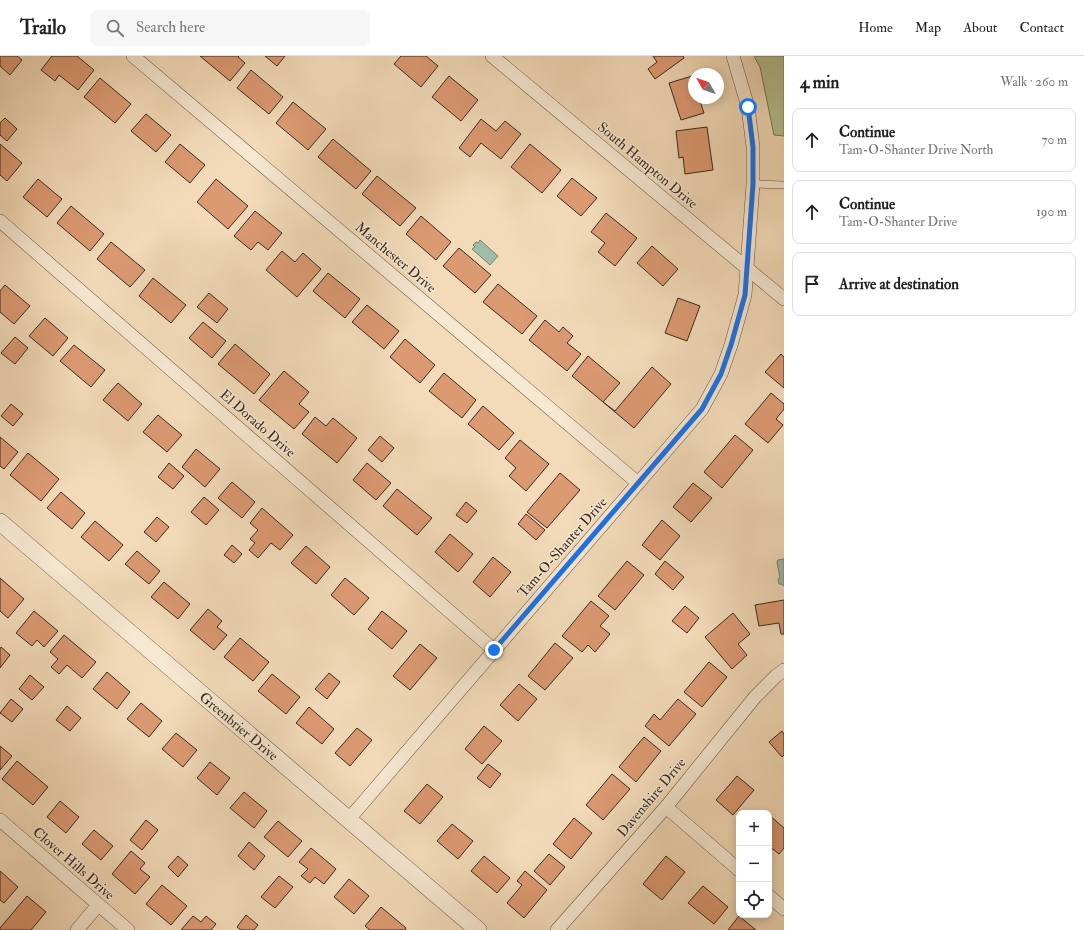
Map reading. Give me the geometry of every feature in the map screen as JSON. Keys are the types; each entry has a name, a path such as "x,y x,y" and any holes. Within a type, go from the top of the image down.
{"street":[{"name":"Manchester Drive","path":"133,56 638,483"},
{"name":"South Hampton Drive","path":"492,56 784,299"},
{"name":"Tam-O-Shanter Drive","path":"349,819 702,409 721,374 745,295 753,184 753,147 748,107 733,56"},
{"name":"El Dorado Drive","path":"0,221 494,650"},
{"name":"Greenbrier Drive","path":"0,522 478,930"},
{"name":"Davenshire Drive","path":"557,930 666,807 755,697 784,670"},
{"path":"666,807 736,867"},
{"name":"Clover Hills Drive","path":"0,820 128,930"},
{"path":"772,899 784,909"},
{"path":"77,930 98,905"}],"lane":[{"path":"753,184 784,185"}],"shaded area":[{"path":"754,56 784,56 784,136 774,135 760,67"},
{"path":"480,240 498,256 490,265 472,249 475,247 473,245 476,242 478,243"},
{"path":"784,559 784,586 779,584 778,579 780,578 777,562 778,560"}],"building":[{"path":"0,56 17,56 22,60 10,75 0,66"},
{"path":"52,56 77,56 94,70 78,90 59,75 55,81 41,70"},
{"path":"200,56 239,56 238,57 245,63 230,81"},
{"path":"265,56 285,56 277,66"},
{"path":"401,56 426,56 438,66 421,87 394,64"},
{"path":"653,56 683,56 684,58 655,79 648,69 657,62"},
{"path":"251,70 283,97 269,114 237,88"},
{"path":"449,76 478,100 461,121 432,97"},
{"path":"688,77 688,104 701,104 704,113 681,120 669,83"},
{"path":"100,78 131,104 115,123 84,97"},
{"path":"293,102 326,129 308,150 276,123"},
{"path":"146,114 171,135 156,152 131,131"},
{"path":"5,118 17,129 7,141 0,135 0,123"},
{"path":"481,119 496,131 505,121 521,134 501,159 481,143 470,157 459,148"},
{"path":"707,127 713,170 685,174 683,157 679,158 676,131"},
{"path":"333,139 371,171 356,189 318,157"},
{"path":"0,144 22,163 7,181 0,175"},
{"path":"180,144 205,165 190,183 165,162"},
{"path":"530,144 561,170 542,193 511,167"},
{"path":"377,176 416,208 400,226 362,194"},
{"path":"572,178 597,198 581,216 557,196"},
{"path":"38,179 62,199 47,217 23,197"},
{"path":"216,179 248,206 228,229 197,202"},
{"path":"71,206 104,234 90,251 57,223"},
{"path":"255,211 282,233 268,250 258,242 251,250 234,236"},
{"path":"606,213 637,238 615,266 598,252 605,243 591,232"},
{"path":"421,216 451,242 436,260 406,234"},
{"path":"111,242 145,270 130,287 97,259"},
{"path":"652,246 678,269 663,286 637,263"},
{"path":"459,248 491,275 475,293 443,266"},
{"path":"282,251 295,262 303,253 321,269 297,297 266,270"},
{"path":"328,273 360,299 345,318 313,291"},
{"path":"153,278 186,305 171,323 139,296"},
{"path":"498,284 537,316 522,334 483,302"},
{"path":"5,285 30,306 14,324 0,312 0,291"},
{"path":"209,293 228,309 217,323 197,307"},
{"path":"678,298 700,306 687,341 665,333"},
{"path":"367,305 399,331 384,349 352,322"},
{"path":"45,318 68,338 53,356 29,336"},
{"path":"545,320 559,332 563,327 573,336 567,343 581,354 567,371 529,340"},
{"path":"203,322 226,341 212,358 189,338"},
{"path":"15,337 28,348 15,364 1,353"},
{"path":"405,339 435,365 420,383 390,357"},
{"path":"235,344 270,374 254,394 218,364"},
{"path":"74,345 105,370 91,387 60,361"},
{"path":"781,354 784,357 784,388 765,372"},
{"path":"588,356 620,383 603,402 572,376"},
{"path":"652,367 671,384 634,428 603,402 615,411"},
{"path":"284,371 309,392 299,404 309,412 294,429 259,400"},
{"path":"444,373 476,400 462,418 429,391"},
{"path":"118,383 142,404 128,421 103,400"},
{"path":"771,393 784,404 784,409 776,419 783,425 768,443 745,424"},
{"path":"11,404 23,414 13,426 1,416"},
{"path":"483,406 514,433 499,450 468,424"},
{"path":"158,415 182,435 167,452 143,432"},
{"path":"315,417 326,426 333,418 357,438 337,463 302,434"},
{"path":"735,435 753,450 722,488 704,472"},
{"path":"380,436 394,448 382,462 368,450"},
{"path":"0,437 18,452 4,469 0,466"},
{"path":"520,440 549,464 526,491 509,476 516,468 505,458"},
{"path":"196,449 220,469 205,487 182,467"},
{"path":"28,453 59,479 41,501 10,475"},
{"path":"169,463 184,476 173,489 158,477"},
{"path":"367,463 391,483 376,500 353,480"},
{"path":"560,473 580,490 547,528 527,512"},
{"path":"232,482 255,502 242,518 218,498"},
{"path":"693,483 712,498 691,522 673,507"},
{"path":"397,489 432,518 417,535 383,506"},
{"path":"61,492 85,513 72,529 47,508"},
{"path":"204,497 219,510 206,525 191,512"},
{"path":"466,502 477,511 467,523 456,515"},
{"path":"262,508 293,535 280,550 271,543 258,558 249,550 255,543 250,539 258,530 250,523"},
{"path":"526,514 545,530 536,540 518,524"},
{"path":"157,517 169,527 156,542 144,532"},
{"path":"662,520 680,536 660,560 642,545"},
{"path":"95,521 123,545 109,561 81,537"},
{"path":"450,534 473,554 458,572 435,552"},
{"path":"232,545 242,554 234,563 224,555"},
{"path":"306,546 330,567 316,584 291,563"},
{"path":"137,551 160,571 149,584 125,564"},
{"path":"493,557 511,572 490,597 473,582"},
{"path":"627,561 644,575 615,610 598,596"},
{"path":"665,561 684,577 673,590 655,574"},
{"path":"0,578 24,599 8,618 0,611"},
{"path":"345,578 369,598 354,615 331,595"},
{"path":"164,582 190,604 178,619 151,597"},
{"path":"784,600 784,634 781,634 779,623 759,626 755,605"},
{"path":"591,601 609,616 600,626 610,634 595,652 588,645 582,652 562,636"},
{"path":"685,606 699,618 687,633 672,621"},
{"path":"208,609 222,621 217,627 227,635 214,650 190,630"},
{"path":"34,611 58,631 44,647 37,640 32,646 16,633"},
{"path":"382,611 407,631 392,649 368,629"},
{"path":"733,613 750,634 738,644 747,655 732,669 705,637"},
{"path":"64,635 96,662 82,678 67,665 59,674 51,667 58,659 50,652"},
{"path":"240,638 269,662 253,681 224,657"},
{"path":"555,643 573,658 545,690 528,676"},
{"path":"420,644 437,658 410,690 393,676"},
{"path":"1,647 10,655 0,668 0,649"},
{"path":"709,662 727,677 702,707 684,692"},
{"path":"107,672 130,692 117,709 93,689"},
{"path":"329,673 340,682 327,699 315,689"},
{"path":"272,674 300,697 286,714 258,691"},
{"path":"30,675 44,687 32,700 19,689"},
{"path":"519,684 537,699 518,721 500,705"},
{"path":"11,699 23,709 12,722 0,713"},
{"path":"678,699 696,714 669,746 645,726 654,714 660,720"},
{"path":"141,703 162,721 149,737 127,719"},
{"path":"67,706 81,718 70,731 56,720"},
{"path":"309,707 334,729 322,744 296,723"},
{"path":"484,726 502,741 482,764 465,749"},
{"path":"357,728 372,740 350,766 335,753"},
{"path":"782,731 784,734 784,755 782,757 769,742"},
{"path":"176,733 197,750 183,767 162,749"},
{"path":"644,737 661,751 636,782 619,767"},
{"path":"0,746 12,756 0,770"},
{"path":"17,761 48,787 33,805 2,779"},
{"path":"210,762 230,778 217,795 197,778"},
{"path":"488,764 501,774 490,788 477,778"},
{"path":"612,774 630,789 603,820 586,805"},
{"path":"737,776 754,790 733,815 716,800"},
{"path":"427,784 443,797 420,824 404,811"},
{"path":"244,792 267,811 254,828 230,808"},
{"path":"60,801 79,817 66,833 47,817"},
{"path":"574,818 592,833 571,859 553,844"},
{"path":"772,818 784,828 784,848 779,854 772,848"},
{"path":"146,820 158,830 142,850 130,840"},
{"path":"278,821 302,841 288,857 264,837"},
{"path":"452,824 473,841 458,859 437,841"},
{"path":"94,830 113,846 101,860 82,844"},
{"path":"249,842 265,856 254,870 238,856"},
{"path":"311,848 336,869 324,884 315,877 310,883 301,876 308,869 299,862"},
{"path":"131,851 145,863 140,869 150,877 135,894 112,874"},
{"path":"549,854 565,867 550,885 534,871"},
{"path":"178,856 188,865 178,877 168,867"},
{"path":"484,856 510,878 497,893 471,871"},
{"path":"666,856 685,872 662,900 643,884"},
{"path":"0,871 18,887 4,903 0,900"},
{"path":"525,871 547,890 524,918 507,903 522,885 517,881"},
{"path":"279,876 293,887 275,908 261,897"},
{"path":"349,879 369,896 354,914 334,897"},
{"path":"162,885 187,906 171,925 146,904"},
{"path":"703,886 728,907 714,924 688,903"},
{"path":"27,896 46,912 31,930 0,930 0,928"},
{"path":"381,907 406,928 405,930 370,930 365,926"},
{"path":"246,915 258,925 254,930 241,930 237,927"},
{"path":"193,916 201,922 206,916 216,924 211,930 181,930"},
{"path":"737,918 741,918 756,930 728,930"}],"route":[{"path":"494,650 702,409 721,374 745,295 748,268 753,184 753,147 748,107"}]}
